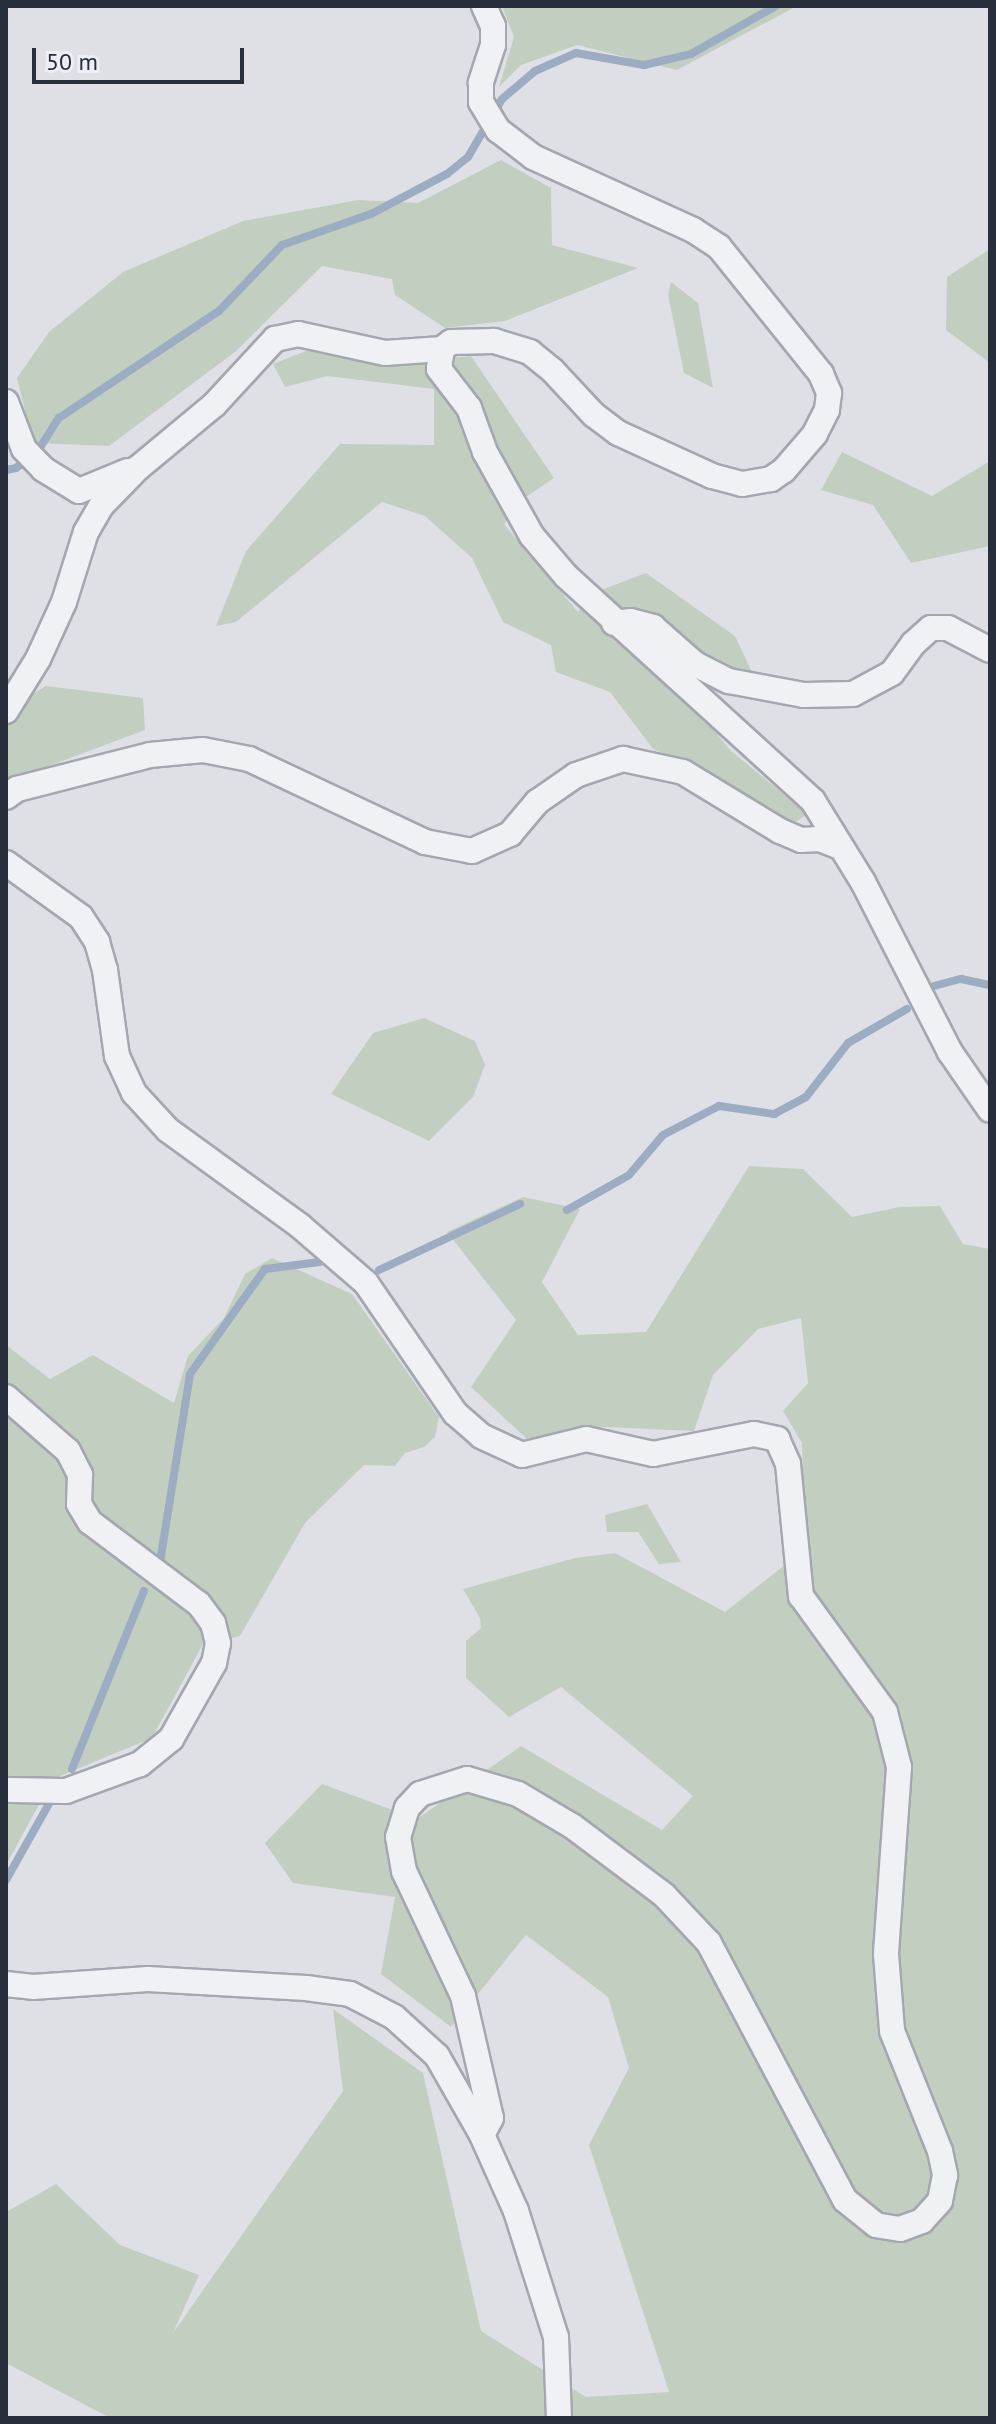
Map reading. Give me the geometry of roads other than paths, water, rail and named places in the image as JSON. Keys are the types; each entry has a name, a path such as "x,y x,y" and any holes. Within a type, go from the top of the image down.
{"street":[{"path":"6,711 38,659 64,602 86,532 101,506 138,468 214,405 275,339 298,334 385,353 442,349 451,342 494,341 530,352 552,370 594,415 618,433 712,476 742,484 771,479 784,470 815,434 827,410 829,393 821,374 719,247 693,230 533,157 498,130 481,102 481,83 493,45 493,26 484,6"},
{"path":"442,349 439,369 469,408 485,452 532,536 614,623 813,801 837,846 863,882 950,1052 990,1110"},
{"path":"6,402 24,449 43,469 79,491 138,468"},
{"path":"614,623 631,621 653,627 695,664 729,681 804,695 853,694 892,673 913,644 931,628 948,628 990,650"},
{"path":"6,797 17,789 150,755 203,750 249,759 425,842 472,851 510,834 537,802 576,775 623,759 683,772 780,831 801,840 820,839 837,846"},
{"path":"6,863 81,917 97,942 105,970 117,1056 134,1093 168,1130 300,1226 366,1283 455,1413 481,1436 522,1455 586,1439 653,1454 754,1434 777,1439 788,1464 801,1596 885,1712 899,1767 886,1954 892,2031 940,2151 945,2175 940,2201 922,2221 900,2229 876,2225 845,2200 709,1943 664,1895 572,1826 518,1794 467,1779 420,1794 407,1808 398,1837 404,1871 463,1996 491,2118 482,2135"},
{"path":"6,1397 68,1451 80,1475 79,1504 90,1522 199,1604 213,1623 218,1643 214,1663 171,1739 140,1764 66,1791 6,1790"},
{"path":"6,1984 33,1987 148,1979 306,1988 350,1994 394,2017 437,2056 482,2135 516,2211 556,2337 559,2418"}],"waterway":[{"path":"6,470 16,468 38,451 59,418 219,311 282,245 371,214 447,174 468,157 502,99 535,71 576,53 644,65 691,54 776,6"},
{"path":"934,986 961,979 990,985"},
{"path":"567,1210 629,1175 663,1135 719,1106 774,1114 806,1097 848,1043 907,1009"},
{"path":"379,1270 520,1204"},
{"path":"160,1562 190,1374 265,1269 320,1262"},
{"path":"72,1769 144,1591"},
{"path":"6,1880 50,1802"}]}
